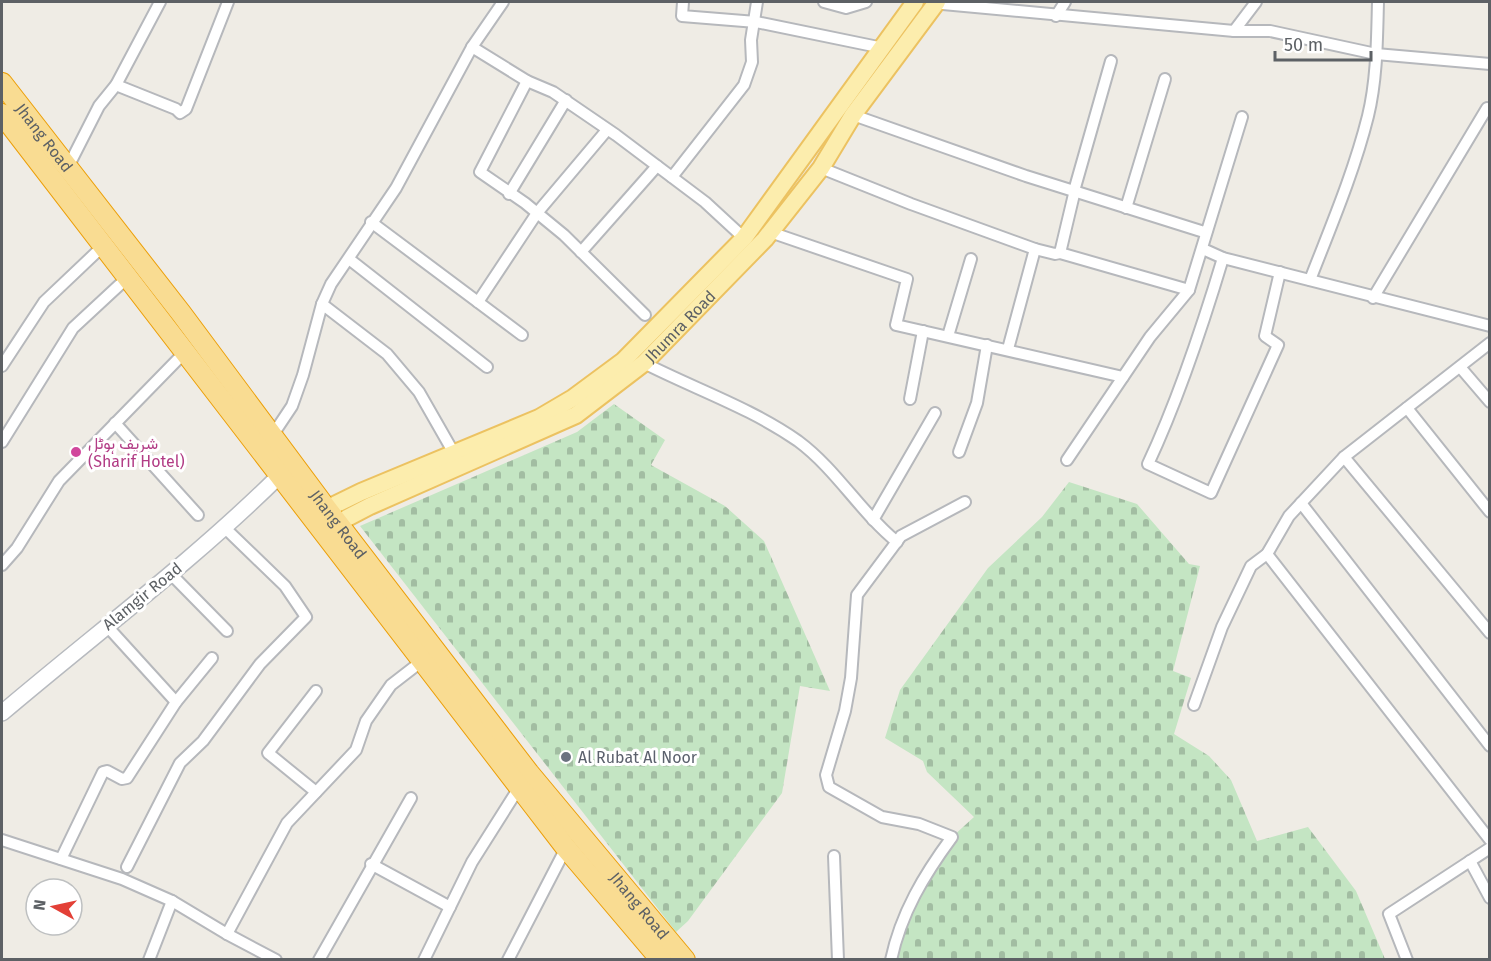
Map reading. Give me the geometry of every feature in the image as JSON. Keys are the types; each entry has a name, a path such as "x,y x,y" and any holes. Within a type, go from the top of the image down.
{"highway":[{"name":"Jhang Road","path":"2,83 181,313 272,436 325,519 422,661 566,848 608,882 685,960"},
{"name":"Jhang Road","path":"2,114 280,475 325,519 529,772 661,960"}],"main road":[{"name":"Jhumra Road","path":"325,519 455,455 539,418 573,398 623,361 744,238 915,2"},
{"name":"Jhumra Road","path":"325,519 576,415 644,363 743,264 770,232 821,168 853,115 933,3"}],"street":[{"path":"58,187 99,106 116,85 160,2"},
{"path":"116,85 176,109 180,113 186,109 228,2"},
{"path":"272,436 296,395 322,304 331,284 350,260 371,222 396,188 472,47 503,2"},
{"path":"683,2 682,16 756,22 883,48"},
{"path":"672,177 744,85 752,62 751,40 756,22 757,2"},
{"path":"824,2 846,8 866,2"},
{"path":"1056,16 1065,2"},
{"path":"1234,31 1256,2"},
{"path":"1310,280 1344,192 1368,114 1376,54 1378,2"},
{"path":"933,3 1234,31 1270,31 1376,54 1490,64"},
{"path":"472,47 527,81 566,100 705,202 744,238"},
{"path":"1060,253 1074,191 1111,61"},
{"path":"1126,208 1165,79"},
{"path":"527,81 480,172 537,213 581,252 645,315"},
{"path":"509,194 566,100"},
{"path":"1373,298 1487,108"},
{"path":"853,115 1126,208 1204,232 1207,230"},
{"path":"1068,460 1150,337 1189,290 1242,117"},
{"path":"478,302 537,213 607,130"},
{"path":"581,252 657,166"},
{"path":"821,168 911,204 1035,249 1060,253 1189,290"},
{"path":"371,222 522,335"},
{"path":"770,232 907,279 896,325 1124,377"},
{"path":"2,366 44,302 103,246"},
{"path":"1008,349 1035,249"},
{"path":"1203,249 1224,258 1373,298 1490,326"},
{"path":"1224,258 1187,368 1148,464 1210,493 1278,345 1265,336 1280,272"},
{"path":"948,336 971,259"},
{"path":"350,260 487,367"},
{"path":"2,442 73,328 128,277"},
{"path":"322,304 387,354 419,392 455,455"},
{"path":"910,399 923,331"},
{"path":"1194,705 1222,627 1251,566 1267,554 1289,516 1344,457 1490,343"},
{"path":"959,452 977,403 987,345"},
{"path":"2,565 17,548 59,481 184,353"},
{"path":"644,363 751,413 798,441 831,469 873,520 897,542"},
{"path":"1460,367 1490,402"},
{"path":"1407,408 1490,512"},
{"path":"873,520 935,413"},
{"path":"115,423 198,515"},
{"path":"1344,457 1490,633"},
{"name":"Alamgir Road","path":"2,713 106,625 226,529 280,475"},
{"path":"891,960 902,919 934,862 952,837 919,824 882,817 829,787 826,775 845,711 851,678 857,595 901,536 965,502"},
{"path":"1302,503 1490,746"},
{"path":"127,867 180,763 203,741 260,664 306,617 285,586 226,529"},
{"path":"1267,554 1490,840"},
{"path":"170,573 227,631"},
{"path":"106,625 176,702"},
{"path":"61,859 103,772 107,771 122,779 127,778 176,702 212,658"},
{"path":"227,934 287,823 356,750 366,721 391,685 422,661"},
{"path":"316,691 268,753 316,792"},
{"path":"424,960 472,862 520,786"},
{"path":"319,960 371,864 411,798"},
{"path":"2,840 122,879 172,901 276,960"},
{"path":"512,958 566,848"},
{"path":"1407,960 1389,914 1490,848"},
{"path":"834,856 838,960"},
{"path":"1470,861 1490,898"},
{"path":"371,864 450,907"},
{"path":"149,960 172,901"}],"green space":[{"path":"614,404 665,440 651,465 725,506 764,541 830,691 800,686 782,793 688,921 676,932 360,526 577,432"},
{"path":"1069,482 1137,504 1189,564 1200,566 1173,671 1191,678 1174,734 1209,756 1231,780 1257,841 1308,827 1356,891 1385,959 891,959 896,938 952,837 974,817 927,772 923,761 885,738 900,690 988,568 1042,517"}],"place":[{"name":"شریف ہوٹل (Sharif Hotel)","path":"76,452"},
{"name":"Al Rubat Al Noor","path":"566,757"}]}
